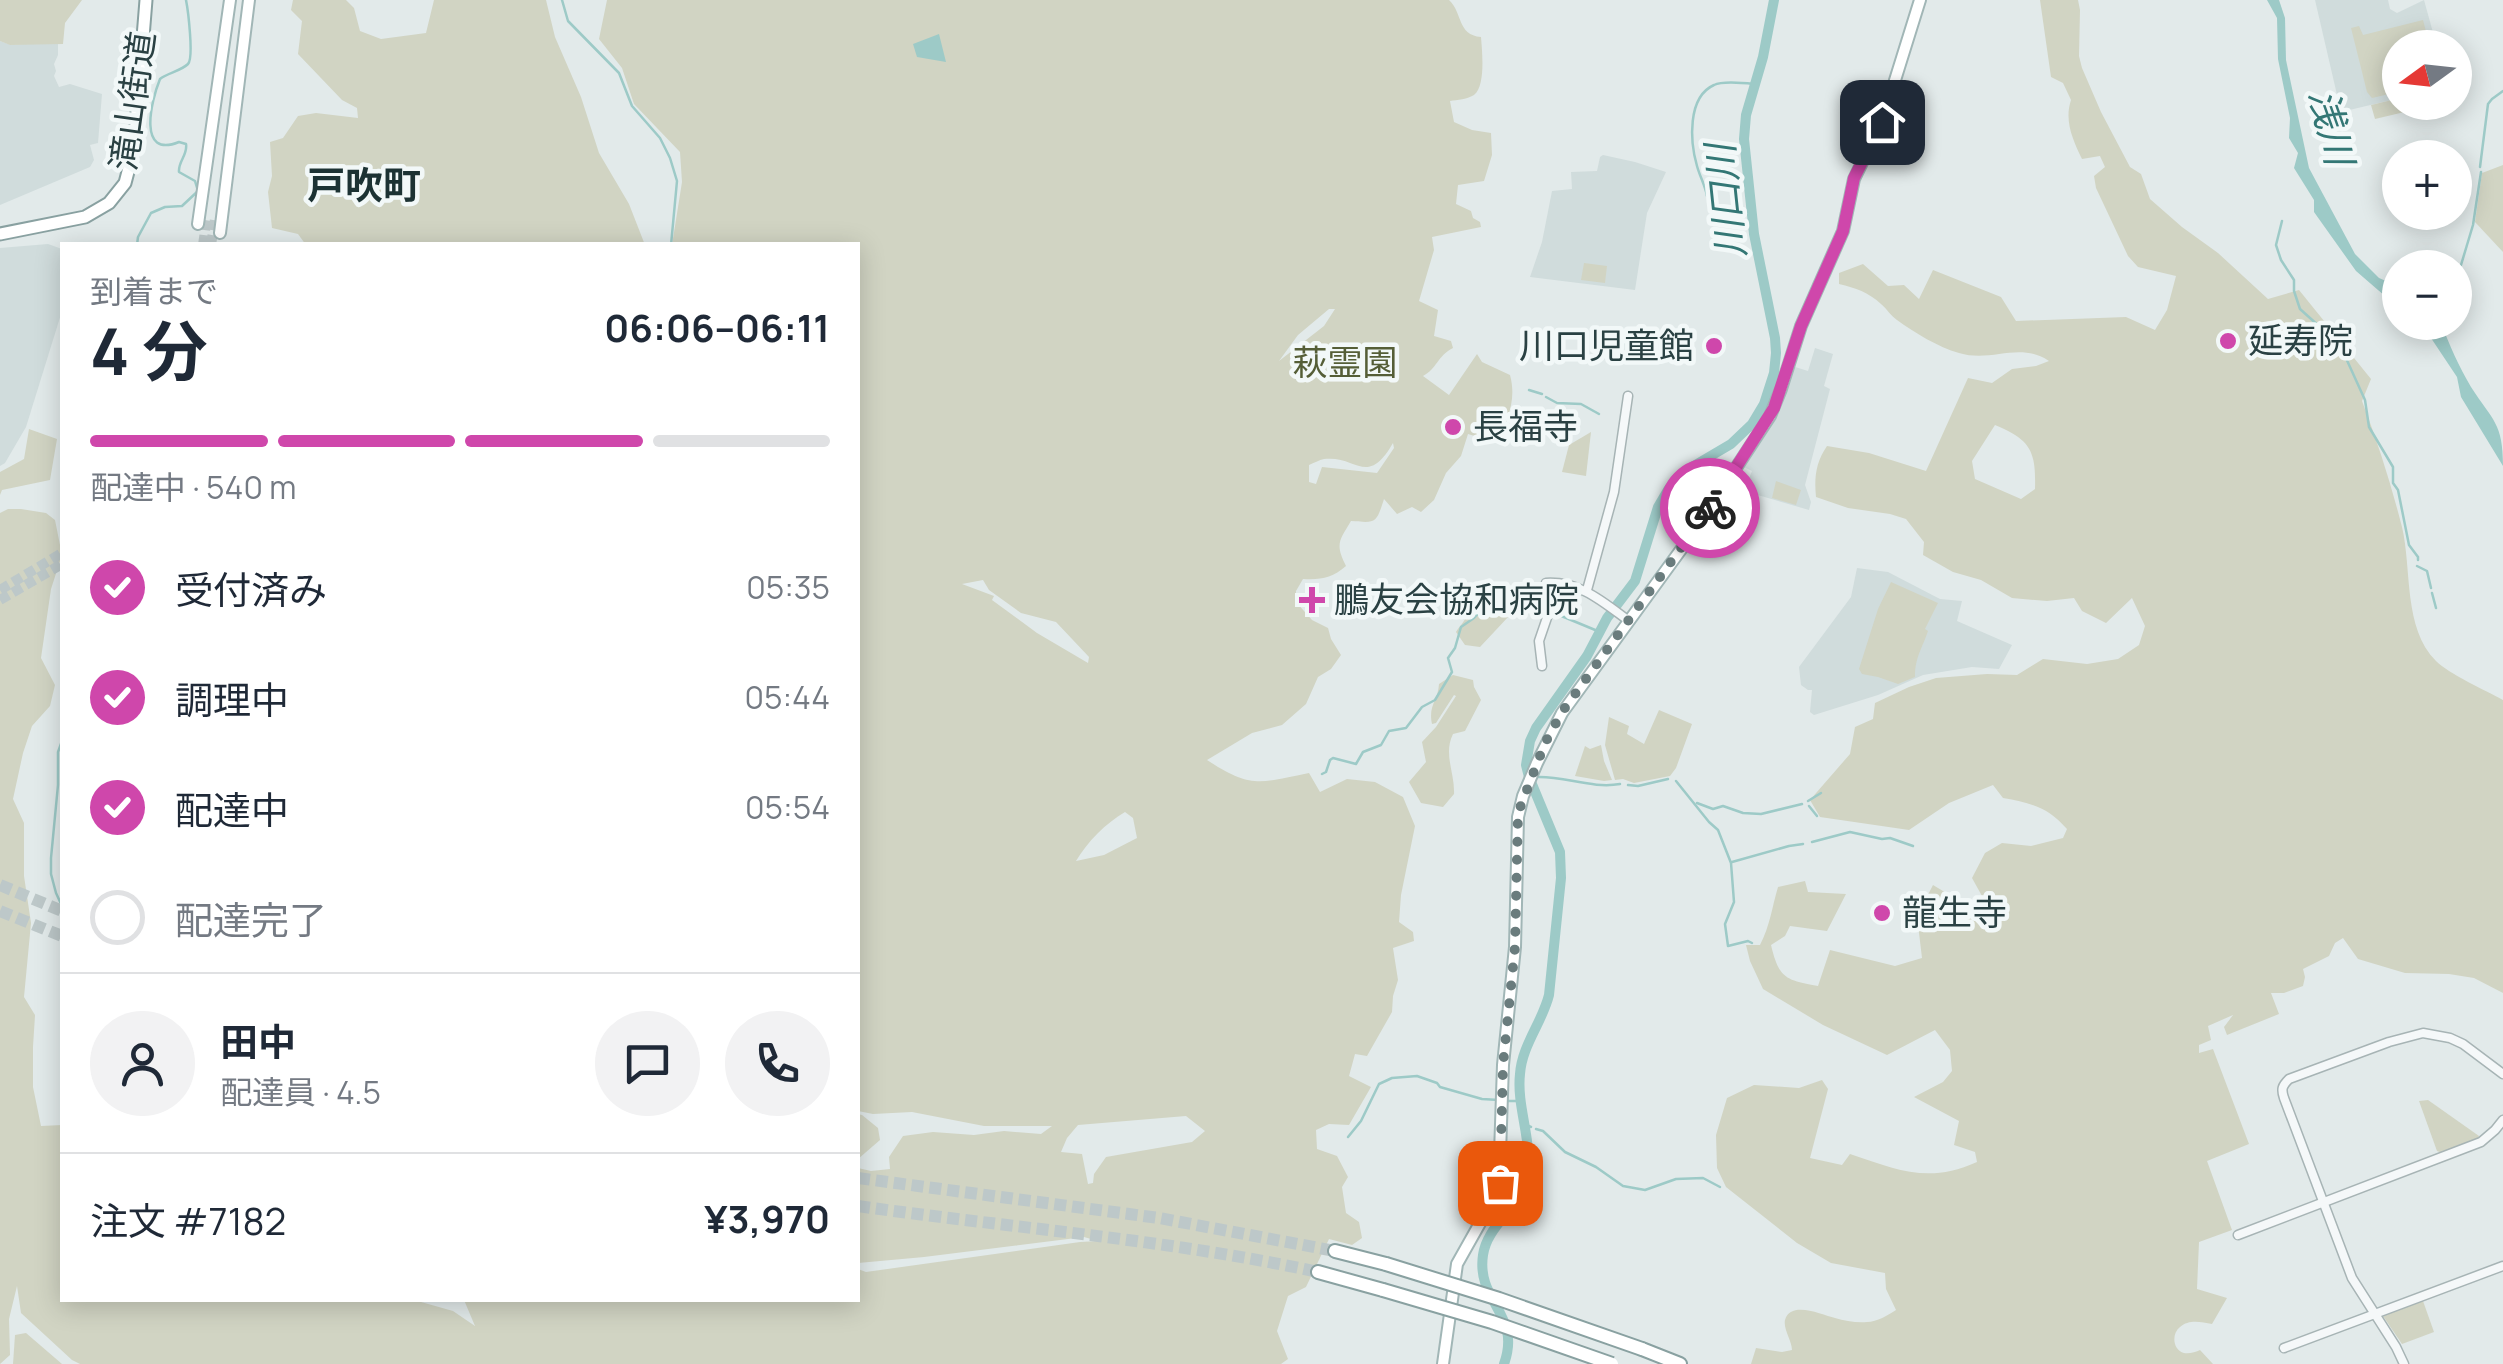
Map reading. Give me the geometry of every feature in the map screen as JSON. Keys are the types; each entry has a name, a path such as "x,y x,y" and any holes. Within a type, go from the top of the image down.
{"highway":[{"name":"滝山街道","path":"0,234 86,217 105,206 120,190 134,149 146,0"},
{"path":"1335,1251 1515,1304 1680,1364"},
{"path":"1318,1272 1492,1322 1612,1364"}],"main road":[{"path":"239,0 207,220 239,0"},
{"path":"220,232 239,0"},
{"path":"1443,1364 1458,1260 1498,1189 1501,1100 1515,947 1517,826 1523,796 1557,720 1702,520 1774,408 1801,326 1843,231 1854,178 1882,122 1920,0"}],"street":[{"path":"1587,590 1614,492 1628,396"},
{"path":"1542,666 1540,636 1551,611 1546,583 1558,582 1587,590 1629,621"},
{"path":"2404,1364 2352,1278 2283,1085 2389,1042 2423,1033 2464,1044 2503,1074"},
{"path":"2238,1235 2480,1142 2503,1120"},
{"path":"2284,1348 2503,1266"}],"shaded area":[{"path":"2315,0 2388,0 2390,9 2397,13 2424,0 2432,30 2382,30 2382,102 2341,112"},
{"path":"0,41 11,45 58,41 54,76 59,87 70,84 102,94 98,143 90,145 94,160 90,167 0,205"},
{"path":"1603,155 1666,172 1647,213 1635,290 1530,277 1552,191 1572,189 1571,172 1597,171"},
{"path":"48,244 60,248 60,317 26,427 0,466 0,248"},
{"path":"1815,348 1833,354 1824,386 1830,389 1805,485 1811,502 1809,510 1744,491 1752,471 1742,466 1792,366 1808,371"},
{"path":"1857,568 1888,572 1940,599 1962,601 1957,621 2012,645 1999,669 1972,667 1923,675 1878,695 1814,715 1810,712 1812,690 1801,685 1799,667 1851,597"}],"green space":[{"path":"0,0 82,0 65,23 63,44 10,45 0,41"},
{"path":"293,0 346,0 354,8 360,31 381,39 426,33 434,0 546,0 555,37 581,97 599,153 629,204 644,242 304,242 298,234 272,228 268,192 272,176 270,142 283,138 298,116 316,113 358,118 357,108 342,100 298,54 302,21 291,10"},
{"name":"萩霊園","path":"607,0 1449,0 1464,28 1481,37 1478,90 1469,97 1450,101 1454,122 1491,133 1492,155 1484,181 1458,185 1456,204 1471,211 1481,227 1432,237 1434,250 1419,301 1438,310 1434,336 1451,341 1453,348 1423,376 1449,395 1477,354 1482,362 1510,375 1512,402 1507,418 1497,443 1468,434 1461,456 1446,473 1434,500 1421,512 1412,507 1397,514 1384,499 1374,520 1351,521 1340,543 1346,566 1326,577 1303,579 1296,591 1296,602 1312,620 1328,628 1341,655 1331,669 1318,677 1306,704 1282,725 1252,733 1207,760 1235,776 1256,781 1309,773 1320,792 1347,779 1375,782 1403,797 1415,826 1399,922 1413,932 1414,941 1393,948 1398,980 1392,1012 1367,1056 1355,1054 1349,1076 1371,1087 1349,1125 1329,1124 1316,1130 1317,1149 1337,1156 1348,1177 1342,1187 1346,1213 1359,1222 1362,1238 1352,1245 1329,1239 1306,1287 1288,1296 1277,1331 1288,1359 1281,1364 80,1364 21,1313 17,1286 9,1319 10,1355 0,1364 0,513 8,509 46,513 55,520 60,545 41,658 55,685 50,706 32,726 13,799 24,823 24,876 31,923 24,997 35,1015 33,1087 41,1126 60,1125 60,1302 421,1302 453,1311 475,1326 465,1302 860,1302 860,1270 1098,1241 1084,1237 860,1263 860,1168 890,1169 889,1157 903,1136 933,1132 1041,1134 1052,1126 984,1126 912,1112 860,1111 860,242 672,242 682,182 680,152 634,104 622,68 599,39","holes":["1329,309 1335,309 1324,326 1279,361 1298,335","1393,443 1394,448 1377,473 1322,467 1316,484 1309,482 1309,465 1335,459 1368,467 1376,464","983,580 989,590 1021,613 1056,622 1089,657 1088,663 1037,633 992,600 994,596 962,584","1125,812 1133,818 1137,838 1104,855 1076,861 1091,840","1186,1116 1205,1131 1192,1142 1106,1157 1094,1174 1093,1183 1088,1184 1082,1154 1061,1152 1078,1125"]},
{"path":"2040,0 2078,0 2082,68 2130,167 2141,174 2150,199 2268,299 2299,290 2371,379 2362,401 2402,527 2418,632 2442,666 2503,700 2503,993 2474,978 2405,973 2358,959 2343,938 2335,943 2329,956 2303,969 2303,986 2271,993 2279,1014 2227,1035 2224,1027 2233,1015 2208,1026 2211,1040 2199,1045 2199,1053 2213,1049 2249,1144 2207,1161 2232,1230 2199,1242 2197,1289 2227,1298 2212,1324 2184,1324 2174,1338 2180,1351 2200,1350 2213,1364 1751,1364 1756,1348 1792,1350 1785,1320 1794,1311 1871,1322 1896,1310 1886,1289 1885,1273 1831,1263 1797,1243 1726,1187 1717,1168 1716,1135 1727,1098 1754,1085 1799,1088 1822,1080 1828,1089 1810,1158 1842,1165 1850,1154 1898,1169 1928,1173 1977,1162 1975,1152 1954,1145 1959,1121 1914,1097 1943,1082 1952,1071 1950,1050 1935,1030 1887,1055 1823,1025 1763,989 1746,945 1760,945 1778,887 1805,881 1808,892 1846,894 1827,931 1790,926 1785,936 1771,945 1785,976 1818,986 1830,950 1895,966 1922,958 1917,916 1933,885 1958,900 1977,904 1982,896 1972,878 1985,853 2002,843 2031,846 2063,838 2067,829 2038,807 2003,798 1993,785 1949,803 1909,830 1820,817 1810,800 1850,754 1855,727 1873,719 1875,703 1936,678 2017,675 2043,659 2087,664 2118,659 2139,645 2145,626 2132,598 2106,623 2082,611 2074,598 2012,598 1923,555 1924,542 1906,519 1848,508 1816,497 1817,470 1827,446 1869,453 1926,471 1968,378 1992,383 2012,369 2049,361 2027,353 1983,356 1943,347 1897,320 1871,296 1839,284 1839,273 1863,264 1888,286 1904,285 1919,299 1933,270 2001,297 2016,321 2126,317 2155,330 2167,310 2176,276 2138,267 2128,256 2096,188 2094,176 2105,167 2100,156 2082,159 2069,123 2071,100 2063,83 2051,77","holes":["1995,425 2017,436 2032,456 2035,489 2021,499 1975,479 1972,461"]},
{"path":"2423,20 2426,30 2383,30"},
{"path":"2359,26 2363,35 2382,30 2382,96 2372,98 2367,92 2351,28"},
{"path":"2382,102 2382,117 2375,119 2371,105"},
{"path":"2503,165 2503,252 2475,222 2482,173"},
{"path":"1584,263 1607,266 1605,283 1581,280"},
{"path":"29,429 57,439 50,480 2,490 0,495 0,472 24,459"},
{"path":"1591,432 1586,476 1562,472 1569,445"},
{"path":"1776,481 1801,490 1796,505 1772,498"},
{"path":"1891,582 1938,603 1925,629 1928,631 1915,677 1898,684 1862,674 1859,669"},
{"path":"1505,591 1524,600 1480,647 1465,645 1456,632 1473,599 1479,593"},
{"path":"1453,675 1473,680 1481,700 1465,731 1453,734 1450,741 1454,794 1443,807 1421,803 1409,782 1426,762 1422,742 1456,696 1432,724 1431,712 1439,684"},
{"path":"1659,710 1692,724 1676,768 1670,776 1634,783 1615,780 1605,745 1609,717 1629,726 1627,734 1644,744"},
{"path":"1601,745 1612,780 1575,776 1585,746 1590,749"},
{"path":"2428,1100 2478,1139 2442,1153 2437,1151 2419,1101"},
{"path":"860,1114 878,1128 880,1140 860,1157"},
{"path":"2423,1301 2434,1332 2402,1344 2383,1316"},
{"path":"26,1333 62,1364 13,1364 15,1335"}],"water":[{"path":"2267,0 2279,0 2285,18 2286,60 2309,168 2355,254 2382,279 2382,293 2356,271 2314,212 2314,200 2294,168 2298,153 2289,138 2290,118 2278,59 2277,18"},
{"path":"939,34 946,62 917,57 913,44"},
{"path":"2432,340 2448,340 2495,423 2503,466 2461,397 2457,377"}],"waterway":[{"path":"137,242 151,213 182,206 198,191 195,181 179,172 186,144 157,142 150,125 160,79 190,60 186,0"},
{"path":"562,0 568,21 619,73 632,106 660,138 670,158 677,181 671,242"},
{"name":"川口川","path":"1504,1364 1507,1332 1486,1285 1483,1255 1490,1235 1521,1192 1528,1169 1520,1074 1524,1053 1549,995 1561,878 1560,852 1526,765 1530,741 1587,656 1607,618 1635,581 1658,507 1668,490 1692,467 1731,444 1752,424 1764,404 1774,373 1775,338 1754,234 1744,139 1746,115 1774,0"},
{"path":"1707,196 1693,145 1693,121 1699,99 1714,85 1754,84"},
{"path":"2480,167 2488,104 2503,91"},
{"path":"2466,250 2481,172"},
{"path":"2282,221 2276,245 2294,280 2300,309 2340,345 2365,400 2369,427 2393,467 2393,483 2398,490 2409,545 2418,560"},
{"path":"1529,390 1542,394"},
{"path":"1546,397 1557,403 1581,404 1599,414"},
{"path":"1691,508 1689,513 1696,519"},
{"path":"1705,524 1748,533"},
{"path":"2417,566 2427,571 2431,588"},
{"path":"2432,593 2436,608"},
{"path":"1322,774 1333,758 1356,764 1363,752 1381,745 1389,731 1406,728 1422,707 1435,700 1452,672 1448,658 1461,627 1490,600 1521,595 1600,632"},
{"path":"60,746 51,858 51,874 60,902"},
{"path":"1537,777 1620,784"},
{"path":"1628,785 1668,779"},
{"path":"1676,781 1718,830 1731,863 1734,902 1725,924 1728,946 1752,943"},
{"path":"1808,801 1821,793"},
{"path":"1697,803 1713,809 1723,806 1761,814 1802,804"},
{"path":"1809,806 1817,816"},
{"path":"1812,842 1850,832 1913,846"},
{"path":"1732,862 1803,844"},
{"path":"1348,1137 1361,1121 1379,1084 1392,1078 1417,1076 1440,1087 1499,1100"},
{"path":"1507,1101 1521,1101"},
{"name":"川口川","path":"1524,1124 1531,1127"},
{"path":"1536,1129 1565,1152 1623,1186 1645,1190 1676,1179 1703,1178 1720,1187"}],"tunnel":[{"path":"203,242 207,217"},
{"path":"211,242 215,219"},
{"path":"0,590 60,554"},
{"path":"0,600 60,565"},
{"path":"0,885 60,910"},
{"path":"0,911 60,935"},
{"path":"860,1178 1159,1218 1335,1251"},
{"path":"860,1206 1146,1242 1318,1272"}],"way so far":[{"path":"1500,1183 1502,1081 1514,959 1521,801 1562,712 1710,508"}],"place":[{"name":"延寿院","path":"2228,341"},
{"name":"川口児童館","path":"1714,346"},
{"name":"長福寺","path":"1453,427"},
{"name":"鵬友会協和病院","path":"1312,600"},
{"name":"龍生寺","path":"1882,913"}],"district":[{"name":"戸吹町","path":"364,186"}],"route":[{"path":"1710,508 1774,408 1801,326 1843,231 1854,178 1882,122"}],"water label":[{"name":"浅川","path":"2331,127"}]}
